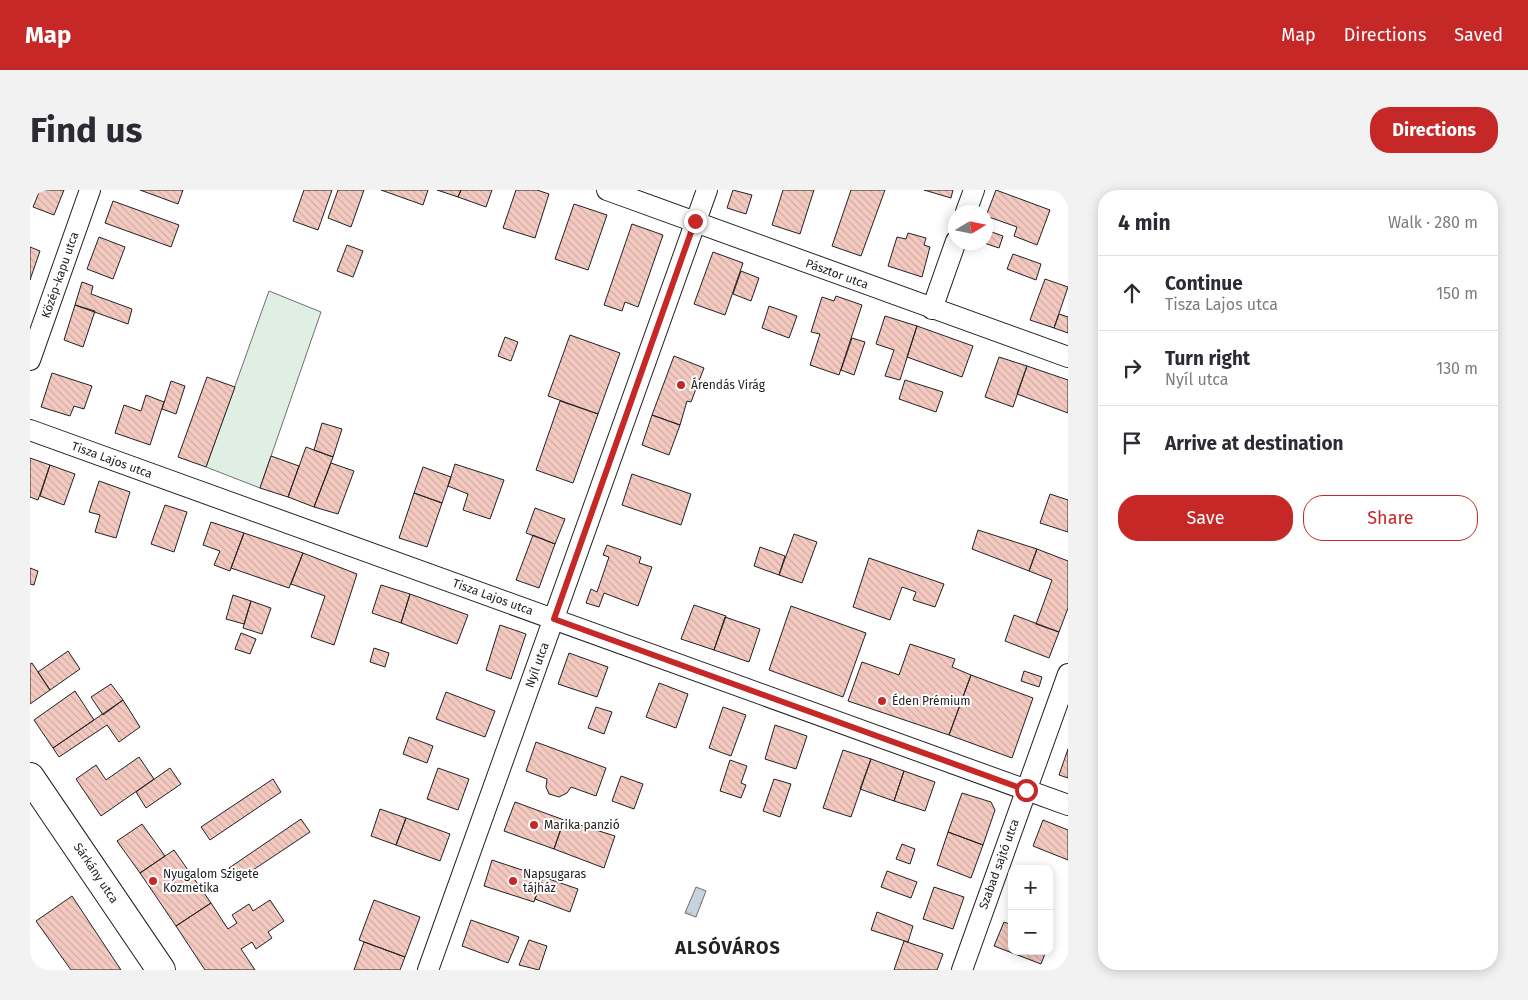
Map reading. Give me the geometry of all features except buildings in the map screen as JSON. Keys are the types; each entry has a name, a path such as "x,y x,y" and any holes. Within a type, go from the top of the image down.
{"street":[{"name":"Közép-kapu utca","path":"30,360 90,190"},
{"name":"Pásztor utca","path":"607,190 1068,357"},
{"name":"Nyíl utca","path":"428,970 707,190"},
{"path":"969,205 974,190"},
{"path":"932,309 953,250"},
{"name":"Tisza Lajos utca","path":"30,430 1068,805"},
{"name":"Szabad sajtó utca","path":"962,970 1068,674"},
{"name":"Sárkány utca","path":"30,777 161,970"}],"green space":[{"path":"269,291 321,312 260,488 206,467"}],"water":[{"path":"696,887 706,891 696,917 685,913"}],"place":[{"name":"Árendás Virág","path":"681,385"},
{"name":"Éden Prémium","path":"882,701"},
{"name":"Marika panzió","path":"534,825"},
{"name":"Nyugalom Szigete Kozmetika","path":"153,881"},
{"name":"Napsugaras tájház","path":"513,881"}],"district":[{"name":"ALSÓVÁROS","path":"728,948"}],"route":[{"path":"695,221 554,619 1026,790"}]}
